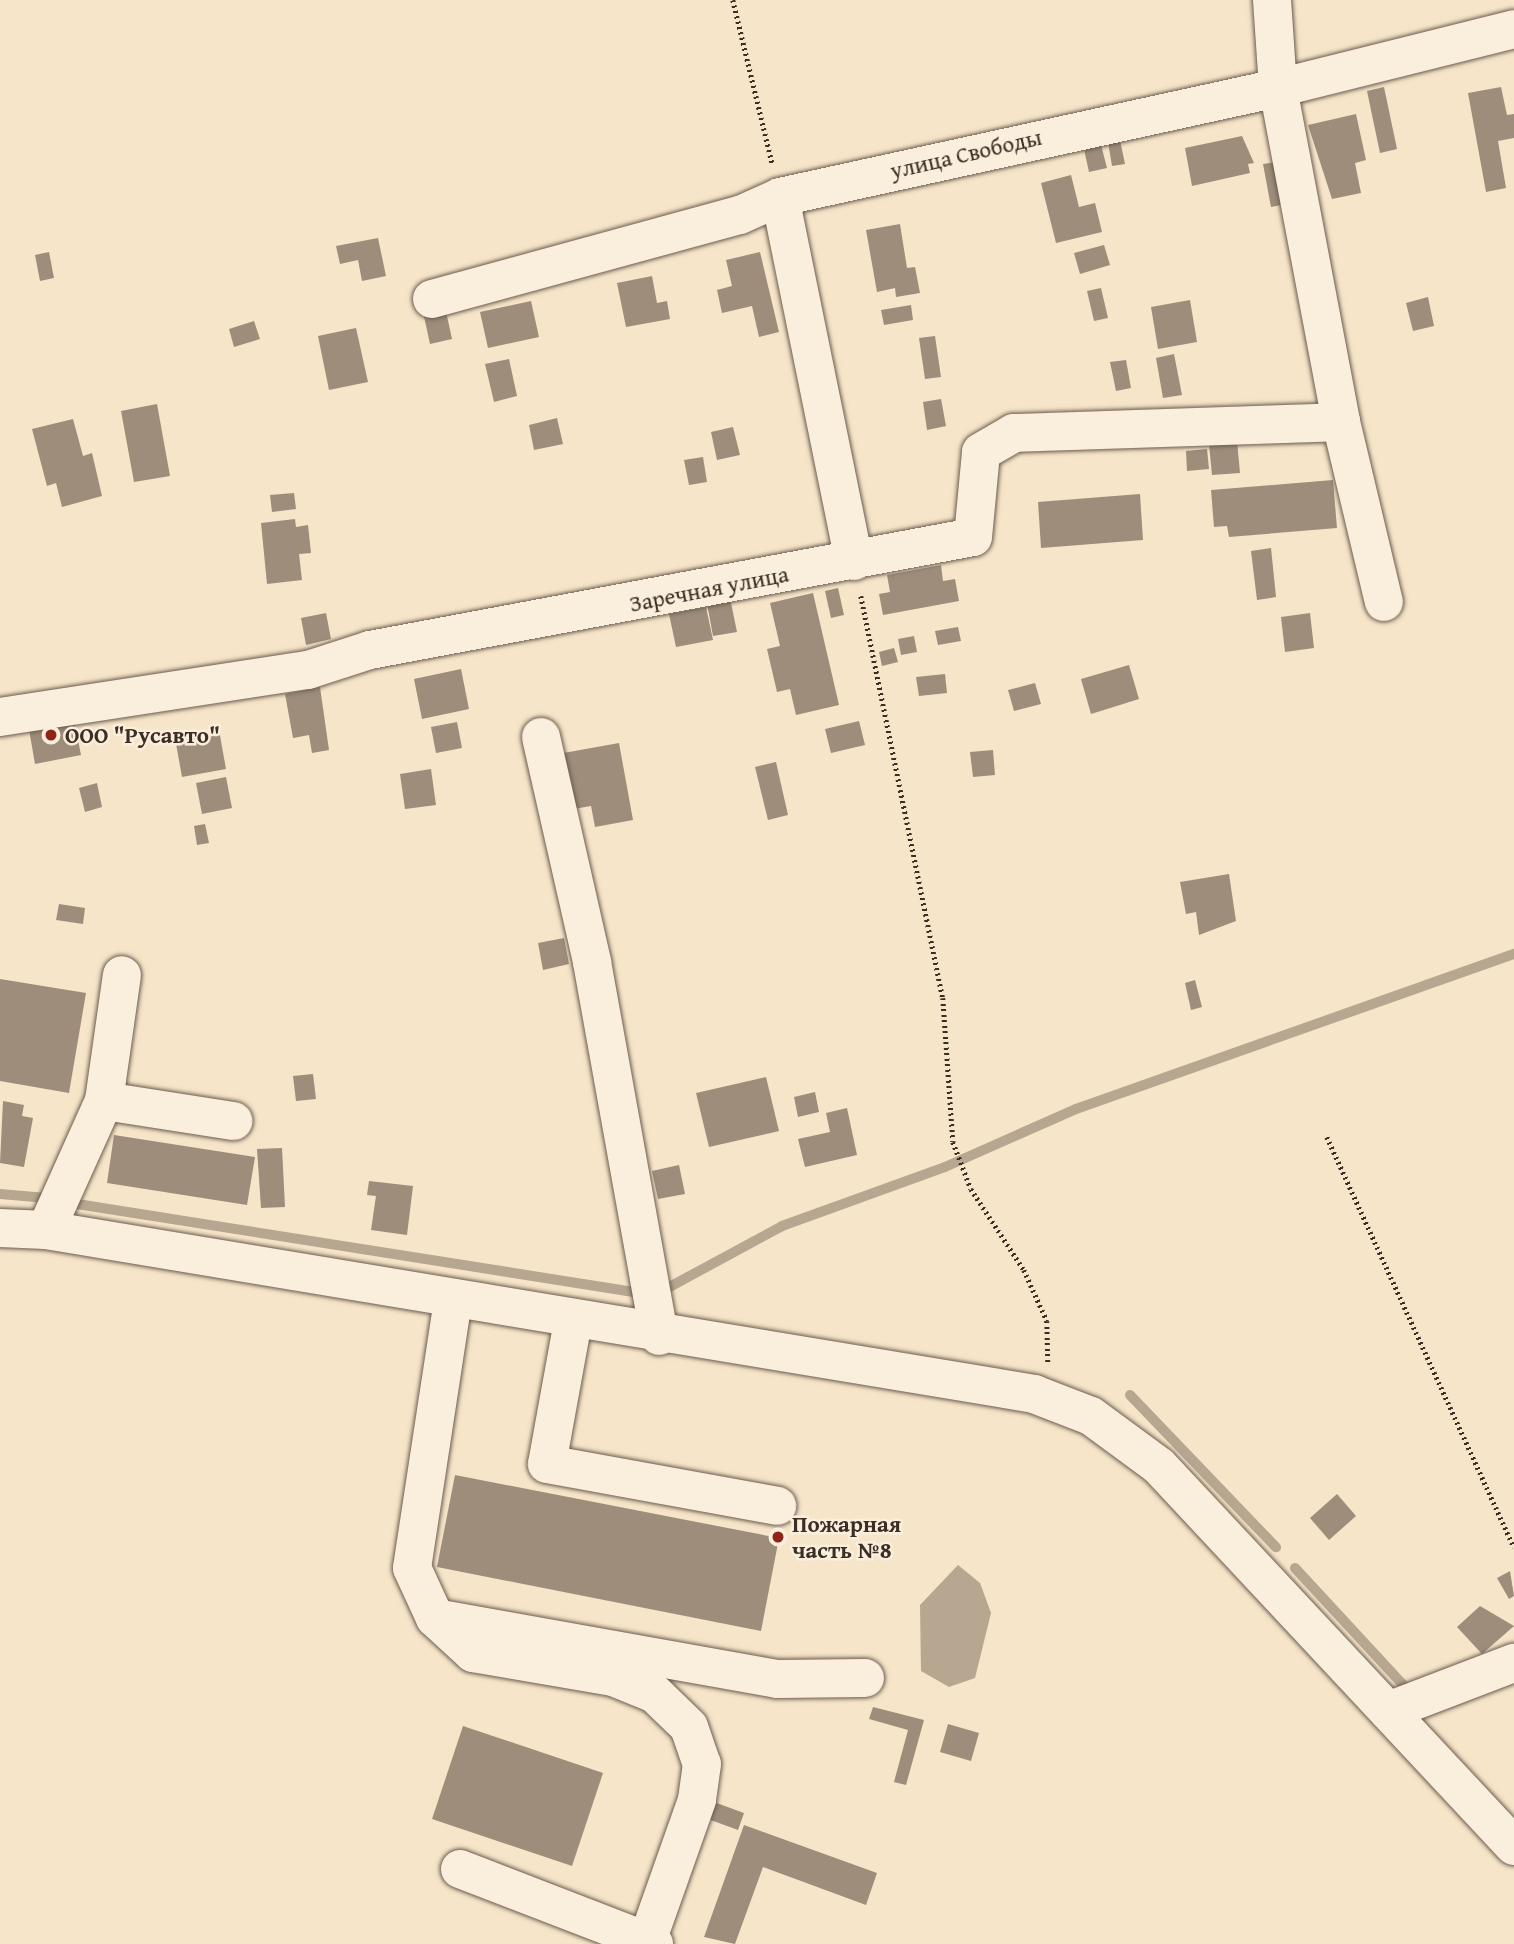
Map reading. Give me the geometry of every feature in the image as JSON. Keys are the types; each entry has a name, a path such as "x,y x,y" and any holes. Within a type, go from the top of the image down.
{"street":[{"path":"1272,0 1278,88 1341,422 1384,603"},
{"name":"улица Свободы","path":"432,299 740,215 780,197 1278,88 1514,29"},
{"path":"780,197 854,561"},
{"name":"Заречная улица","path":"0,718 257,680 370,650 973,537 981,452 1014,433 1341,422"},
{"path":"541,737 592,962 659,1336"},
{"path":"46,1230 104,1101 122,975"},
{"path":"104,1101 233,1121"},
{"path":"0,1228 46,1230 659,1336 1034,1394 1091,1416 1159,1466 1514,1846"},
{"path":"453,1300 412,1569 435,1618 473,1653 613,1677 655,1694 689,1727 702,1763 696,1800 649,1943 460,1869"},
{"path":"573,1321 547,1464 777,1506"},
{"path":"435,1618 777,1679 865,1678"},
{"path":"1388,1711 1514,1663"}],"path":[{"path":"733,0 780,197"},
{"path":"854,561 943,998 953,1142 971,1189 1024,1270 1046,1321 1049,1362 1034,1394"},
{"path":"1327,1137 1514,1547"}],"shaded area":[{"path":"958,1565 980,1583 991,1613 975,1678 949,1687 921,1671 920,1605"}],"building":[{"path":"1384,87 1397,149 1380,153 1367,91"},
{"path":"1501,87 1507,115 1514,114 1514,138 1498,141 1506,188 1486,192 1468,93"},
{"path":"1356,114 1366,160 1355,163 1361,193 1332,199 1308,125"},
{"path":"1242,136 1254,163 1248,164 1250,173 1192,186 1185,148"},
{"path":"1120,140 1125,164 1112,166 1108,142"},
{"path":"1100,141 1107,168 1089,172 1083,145"},
{"path":"1278,162 1286,204 1271,207 1263,164"},
{"path":"1071,175 1079,207 1095,203 1102,232 1056,243 1041,183"},
{"path":"900,224 907,268 915,267 920,293 896,297 895,288 877,292 866,230"},
{"path":"378,238 386,276 362,281 358,260 340,264 336,246"},
{"path":"1104,245 1110,265 1080,274 1074,253"},
{"path":"49,252 54,278 40,281 35,255"},
{"path":"760,252 779,332 759,337 752,306 722,313 717,290 732,286 726,260"},
{"path":"652,276 657,303 667,301 670,319 626,327 617,283"},
{"path":"1101,288 1108,318 1094,321 1087,291"},
{"path":"1428,297 1434,326 1413,331 1406,303"},
{"path":"1190,300 1197,342 1158,349 1151,307"},
{"path":"531,301 539,337 488,348 480,312"},
{"path":"911,305 913,320 884,325 881,310"},
{"path":"445,307 452,339 430,344 423,312"},
{"path":"254,321 260,339 234,347 229,329"},
{"path":"356,328 368,382 329,390 318,336"},
{"path":"935,336 941,377 925,379 919,338"},
{"path":"1174,354 1182,395 1163,398 1156,358"},
{"path":"509,359 517,396 494,402 485,364"},
{"path":"1126,360 1131,388 1116,391 1110,362"},
{"path":"941,399 946,426 927,430 923,402"},
{"path":"157,404 170,476 134,482 121,411"},
{"path":"557,418 563,444 534,450 529,425"},
{"path":"73,419 83,456 92,453 102,496 62,507 56,483 47,486 32,429"},
{"path":"733,427 740,455 717,460 711,432"},
{"path":"1237,441 1240,473 1212,475 1209,444"},
{"path":"1207,449 1209,469 1187,471 1186,451"},
{"path":"703,457 707,482 689,485 684,460"},
{"path":"1333,480 1337,528 1229,537 1227,526 1214,527 1211,490"},
{"path":"294,493 296,509 272,512 270,495"},
{"path":"1140,494 1143,540 1041,548 1038,502"},
{"path":"295,519 296,527 308,525 311,553 299,554 302,580 267,584 261,523"},
{"path":"1271,548 1276,597 1257,600 1251,551"},
{"path":"941,565 943,581 955,579 959,601 883,615 879,594 890,592 887,575"},
{"path":"838,588 844,615 831,618 825,591"},
{"path":"729,593 737,632 713,636 706,598"},
{"path":"813,593 839,705 796,715 790,689 777,692 767,649 780,646 770,603"},
{"path":"706,607 713,640 676,647 669,614"},
{"path":"326,613 331,639 306,645 301,618"},
{"path":"1310,613 1314,648 1285,652 1281,617"},
{"path":"958,627 961,641 938,645 935,631"},
{"path":"914,636 917,652 901,655 898,639"},
{"path":"894,648 898,662 882,666 879,652"},
{"path":"1129,665 1139,699 1091,714 1081,679"},
{"path":"461,669 469,709 422,719 414,679"},
{"path":"945,674 947,693 919,696 916,677"},
{"path":"1035,683 1041,704 1014,711 1008,690"},
{"path":"320,687 329,750 312,753 309,735 293,738 285,694"},
{"path":"73,715 81,755 35,764 28,724"},
{"path":"859,721 865,745 831,753 825,729"},
{"path":"457,722 462,748 436,753 431,727"},
{"path":"219,730 226,769 182,777 175,738"},
{"path":"619,743 633,820 595,827 591,806 568,810 558,754"},
{"path":"993,750 995,775 973,777 970,752"},
{"path":"776,762 788,815 768,820 755,767"},
{"path":"431,769 436,805 405,809 400,774"},
{"path":"226,777 232,808 202,814 196,783"},
{"path":"97,783 102,807 85,812 79,788"},
{"path":"205,824 209,843 197,845 194,826"},
{"path":"1229,874 1236,921 1199,935 1196,912 1186,914 1180,882"},
{"path":"59,904 85,908 83,924 56,920"},
{"path":"564,938 569,964 543,970 538,943"},
{"path":"0,979 86,993 69,1093 0,1081"},
{"path":"1195,980 1202,1007 1191,1010 1185,983"},
{"path":"313,1074 316,1099 296,1101 293,1076"},
{"path":"766,1077 779,1131 709,1147 696,1093"},
{"path":"815,1092 819,1112 798,1117 794,1097"},
{"path":"3,1101 24,1105 22,1116 33,1118 24,1167 0,1163"},
{"path":"847,1108 857,1155 805,1167 798,1139 830,1132 826,1113"},
{"path":"114,1135 255,1157 247,1205 107,1183"},
{"path":"282,1148 285,1207 261,1208 257,1149"},
{"path":"679,1165 685,1194 658,1199 652,1171"},
{"path":"369,1181 413,1186 407,1235 371,1230 376,1196 367,1195"},
{"path":"455,1475 779,1538 761,1631 437,1567"},
{"path":"1337,1494 1356,1516 1329,1540 1310,1518"},
{"path":"1510,1571 1514,1596 1509,1599 1497,1578"},
{"path":"1480,1606 1514,1626 1482,1654 1457,1627"},
{"path":"873,1707 924,1720 906,1785 894,1782 908,1730 869,1719"},
{"path":"948,1724 979,1733 971,1761 940,1752"},
{"path":"463,1726 603,1773 572,1866 432,1819"},
{"path":"714,1802 744,1813 738,1830 708,1819"},
{"path":"744,1825 877,1873 866,1905 763,1867 735,1944 704,1937"}],"waterway":[{"path":"662,1291 782,1226 945,1167 1076,1109 1514,954"},
{"path":"0,1194 47,1198"},
{"path":"77,1204 640,1293"},
{"path":"1130,1395 1276,1547"},
{"path":"1295,1568 1408,1690"}],"place":[{"name":"ООО \"Русавто\"","path":"51,735"},
{"name":"Пожарная часть №8","path":"778,1537"}]}
